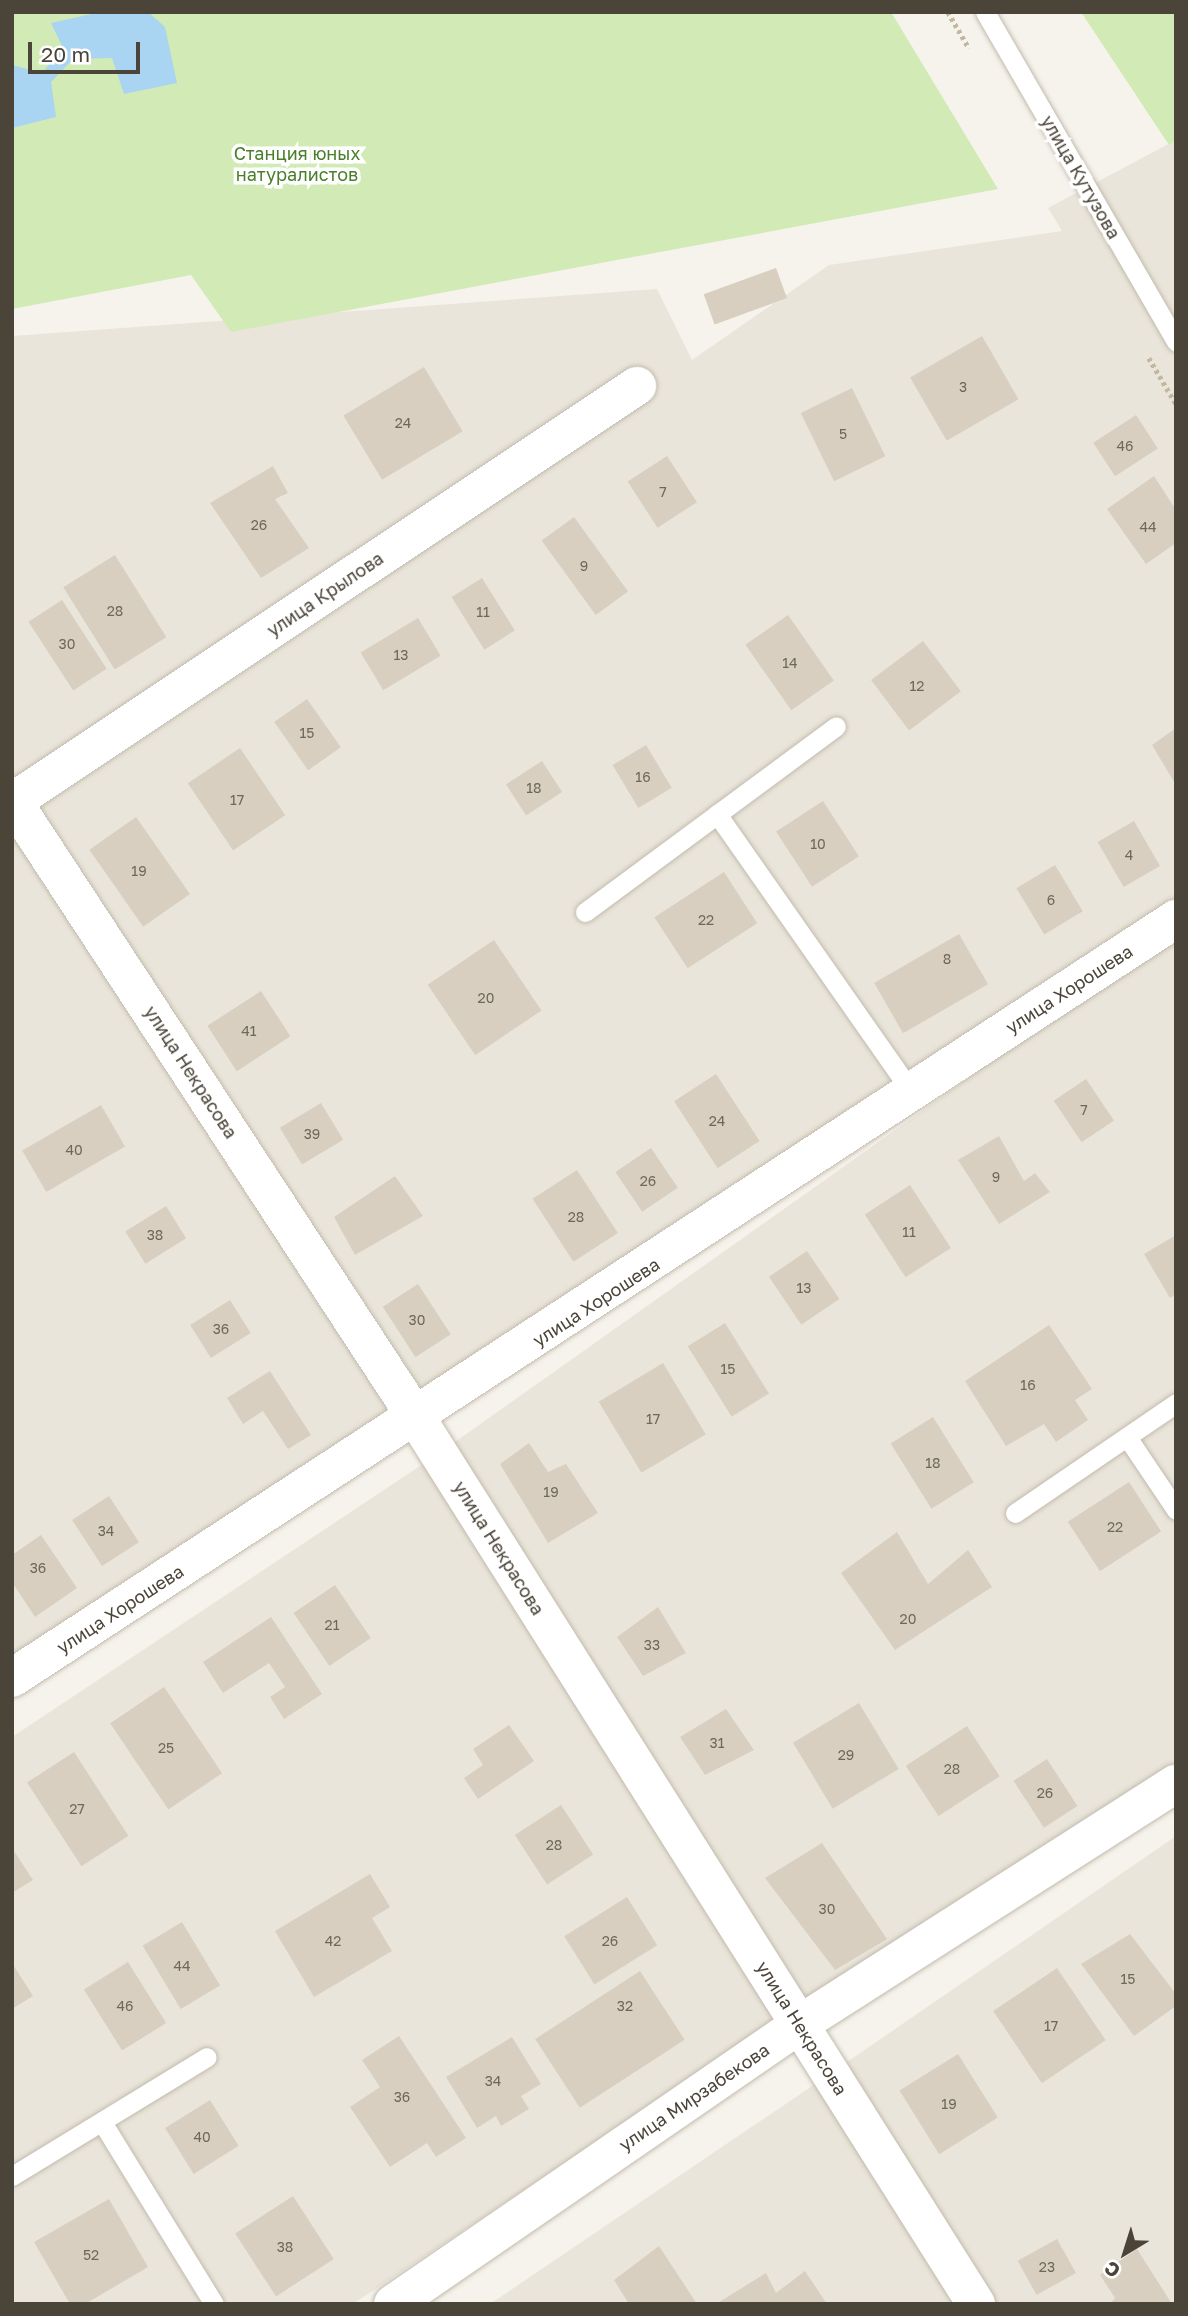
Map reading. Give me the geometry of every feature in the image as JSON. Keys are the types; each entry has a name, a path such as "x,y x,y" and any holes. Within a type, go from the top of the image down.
{"street":[{"name":"улица Крылова","path":"13,801 637,386"},
{"name":"улица Некрасова","path":"13,801 417,1419 976,2304"},
{"name":"улица Хорошева","path":"12,1678 417,1419 1176,919"},
{"name":"улица Мирзабекова","path":"393,2304 800,2024 1176,1784"}],"lane":[{"name":"улица Кутузова","path":"985,12 1176,342"},
{"path":"586,912 836,726"},
{"path":"717,814 912,1093"},
{"path":"1015,1513 1176,1404"},
{"path":"1127,1437 1176,1510"},
{"path":"12,2176 207,2057"},
{"path":"102,2122 214,2304"}],"shaded area":[{"path":"1176,140 1176,919 12,1694 12,336 657,289 692,360 829,265 1062,231 1048,208"},
{"path":"1176,931 1176,1773 769,2026 353,2304 12,2304 12,1737 441,1452"},
{"path":"1176,1836 1176,2304 490,2304 818,2082"}],"green space":[{"name":"Станция юных натуралистов","path":"12,12 891,12 998,189 231,332 191,275 12,309"},
{"path":"1081,12 1176,12 1176,140 1169,145"}],"water":[{"path":"101,12 148,12 165,27 177,83 124,94 112,58 73,59 51,82 56,117 12,128 12,65 42,73 63,48 51,23"}],"building":[{"path":"776,268 787,298 715,324 704,294"},
{"path":"982,336 1018,399 947,441 910,378"},
{"path":"424,367 463,431 382,480 343,415"},
{"path":"852,388 885,456 834,481 801,413"},
{"path":"1136,415 1158,449 1115,476 1093,443"},
{"path":"667,456 697,502 658,528 628,482"},
{"path":"273,466 288,493 275,499 309,548 261,578 210,503"},
{"path":"1154,476 1176,510 1176,543 1146,564 1107,509"},
{"path":"574,517 628,591 596,615 542,541"},
{"path":"115,555 166,637 115,670 63,587"},
{"path":"482,578 515,631 484,650 451,597"},
{"path":"62,600 107,669 73,691 28,622"},
{"path":"788,615 834,681 791,710 745,645"},
{"path":"418,618 441,656 383,690 361,653"},
{"path":"923,641 961,691 909,730 871,680"},
{"path":"307,699 341,747 308,770 274,722"},
{"path":"1176,728 1176,785 1152,745"},
{"path":"646,745 672,788 638,808 613,765"},
{"path":"240,748 285,815 233,850 188,783"},
{"path":"542,761 562,792 526,815 506,784"},
{"path":"823,801 859,856 812,887 776,831"},
{"path":"136,817 190,894 143,927 89,850"},
{"path":"1134,821 1160,866 1124,887 1098,842"},
{"path":"1055,865 1083,911 1044,934 1016,888"},
{"path":"724,872 757,923 688,968 654,917"},
{"path":"959,934 988,984 903,1033 874,983"},
{"path":"494,940 542,1010 475,1055 428,985"},
{"path":"261,991 290,1036 237,1071 207,1026"},
{"path":"716,1074 760,1141 718,1168 674,1101"},
{"path":"1086,1079 1114,1120 1082,1142 1054,1101"},
{"path":"321,1103 343,1140 302,1165 280,1128"},
{"path":"101,1105 125,1147 46,1192 22,1150"},
{"path":"999,1136 1024,1181 1035,1173 1050,1192 999,1224 958,1160"},
{"path":"651,1148 678,1188 642,1212 615,1172"},
{"path":"577,1170 618,1233 573,1262 533,1199"},
{"path":"395,1176 423,1216 355,1255 334,1217"},
{"path":"910,1185 951,1248 906,1277 865,1214"},
{"path":"166,1206 186,1238 145,1264 125,1231"},
{"path":"1176,1235 1176,1294 1170,1298 1144,1254"},
{"path":"807,1251 839,1299 801,1325 769,1277"},
{"path":"418,1284 451,1334 415,1357 383,1307"},
{"path":"230,1300 251,1333 211,1358 190,1325"},
{"path":"725,1323 769,1393 732,1417 688,1346"},
{"path":"1049,1325 1092,1389 1075,1400 1088,1420 1056,1442 1044,1424 1006,1446 965,1381"},
{"path":"663,1363 706,1434 641,1473 599,1402"},
{"path":"270,1371 311,1435 288,1449 263,1411 243,1424 227,1398"},
{"path":"933,1417 974,1482 931,1509 891,1443"},
{"path":"529,1443 548,1472 566,1464 598,1513 548,1543 500,1464"},
{"path":"1129,1482 1161,1531 1100,1571 1068,1522"},
{"path":"109,1496 139,1542 102,1566 72,1520"},
{"path":"897,1532 928,1584 968,1550 992,1587 895,1650 841,1573"},
{"path":"41,1535 77,1588 35,1617 12,1582 12,1555"},
{"path":"335,1585 371,1638 329,1666 294,1613"},
{"path":"658,1607 686,1653 643,1676 617,1637"},
{"path":"271,1617 322,1694 284,1719 270,1697 285,1687 269,1663 223,1693 203,1662"},
{"path":"164,1687 222,1773 168,1810 110,1723"},
{"path":"859,1703 899,1769 833,1809 793,1743"},
{"path":"726,1709 754,1750 705,1775 680,1737"},
{"path":"509,1725 534,1761 478,1799 464,1778 483,1765 473,1749"},
{"path":"967,1726 1000,1776 938,1816 906,1766"},
{"path":"74,1752 128,1836 81,1866 27,1782"},
{"path":"1047,1759 1077,1806 1044,1828 1013,1781"},
{"path":"561,1805 593,1854 547,1884 515,1835"},
{"path":"822,1843 887,1939 835,1970 765,1878"},
{"path":"12,1848 33,1880 12,1893"},
{"path":"370,1874 390,1907 372,1918 392,1951 314,1997 275,1931"},
{"path":"627,1897 657,1945 594,1985 564,1936"},
{"path":"182,1922 220,1985 181,2009 143,1946"},
{"path":"1130,1934 1176,1994 1176,2006 1134,2036 1081,1964"},
{"path":"128,1962 166,2023 122,2051 84,1990"},
{"path":"12,1963 33,1996 12,2009"},
{"path":"1057,1968 1106,2040 1042,2083 993,2011"},
{"path":"640,1971 685,2040 580,2108 535,2039"},
{"path":"399,2036 466,2138 436,2157 427,2143 390,2167 350,2107 380,2087 362,2060"},
{"path":"512,2037 541,2084 521,2096 529,2109 501,2126 496,2116 477,2128 446,2077"},
{"path":"958,2054 998,2118 939,2154 899,2091"},
{"path":"210,2100 239,2146 194,2174 165,2128"},
{"path":"293,2196 334,2259 276,2296 235,2234"},
{"path":"109,2199 148,2267 85,2304 70,2304 34,2242"},
{"path":"1057,2239 1076,2273 1037,2295 1018,2261"},
{"path":"659,2246 697,2304 629,2304 614,2280"},
{"path":"1137,2249 1172,2304 1110,2304 1115,2298 1100,2275"},
{"path":"805,2271 827,2304 716,2304 766,2273 776,2293"}]}
